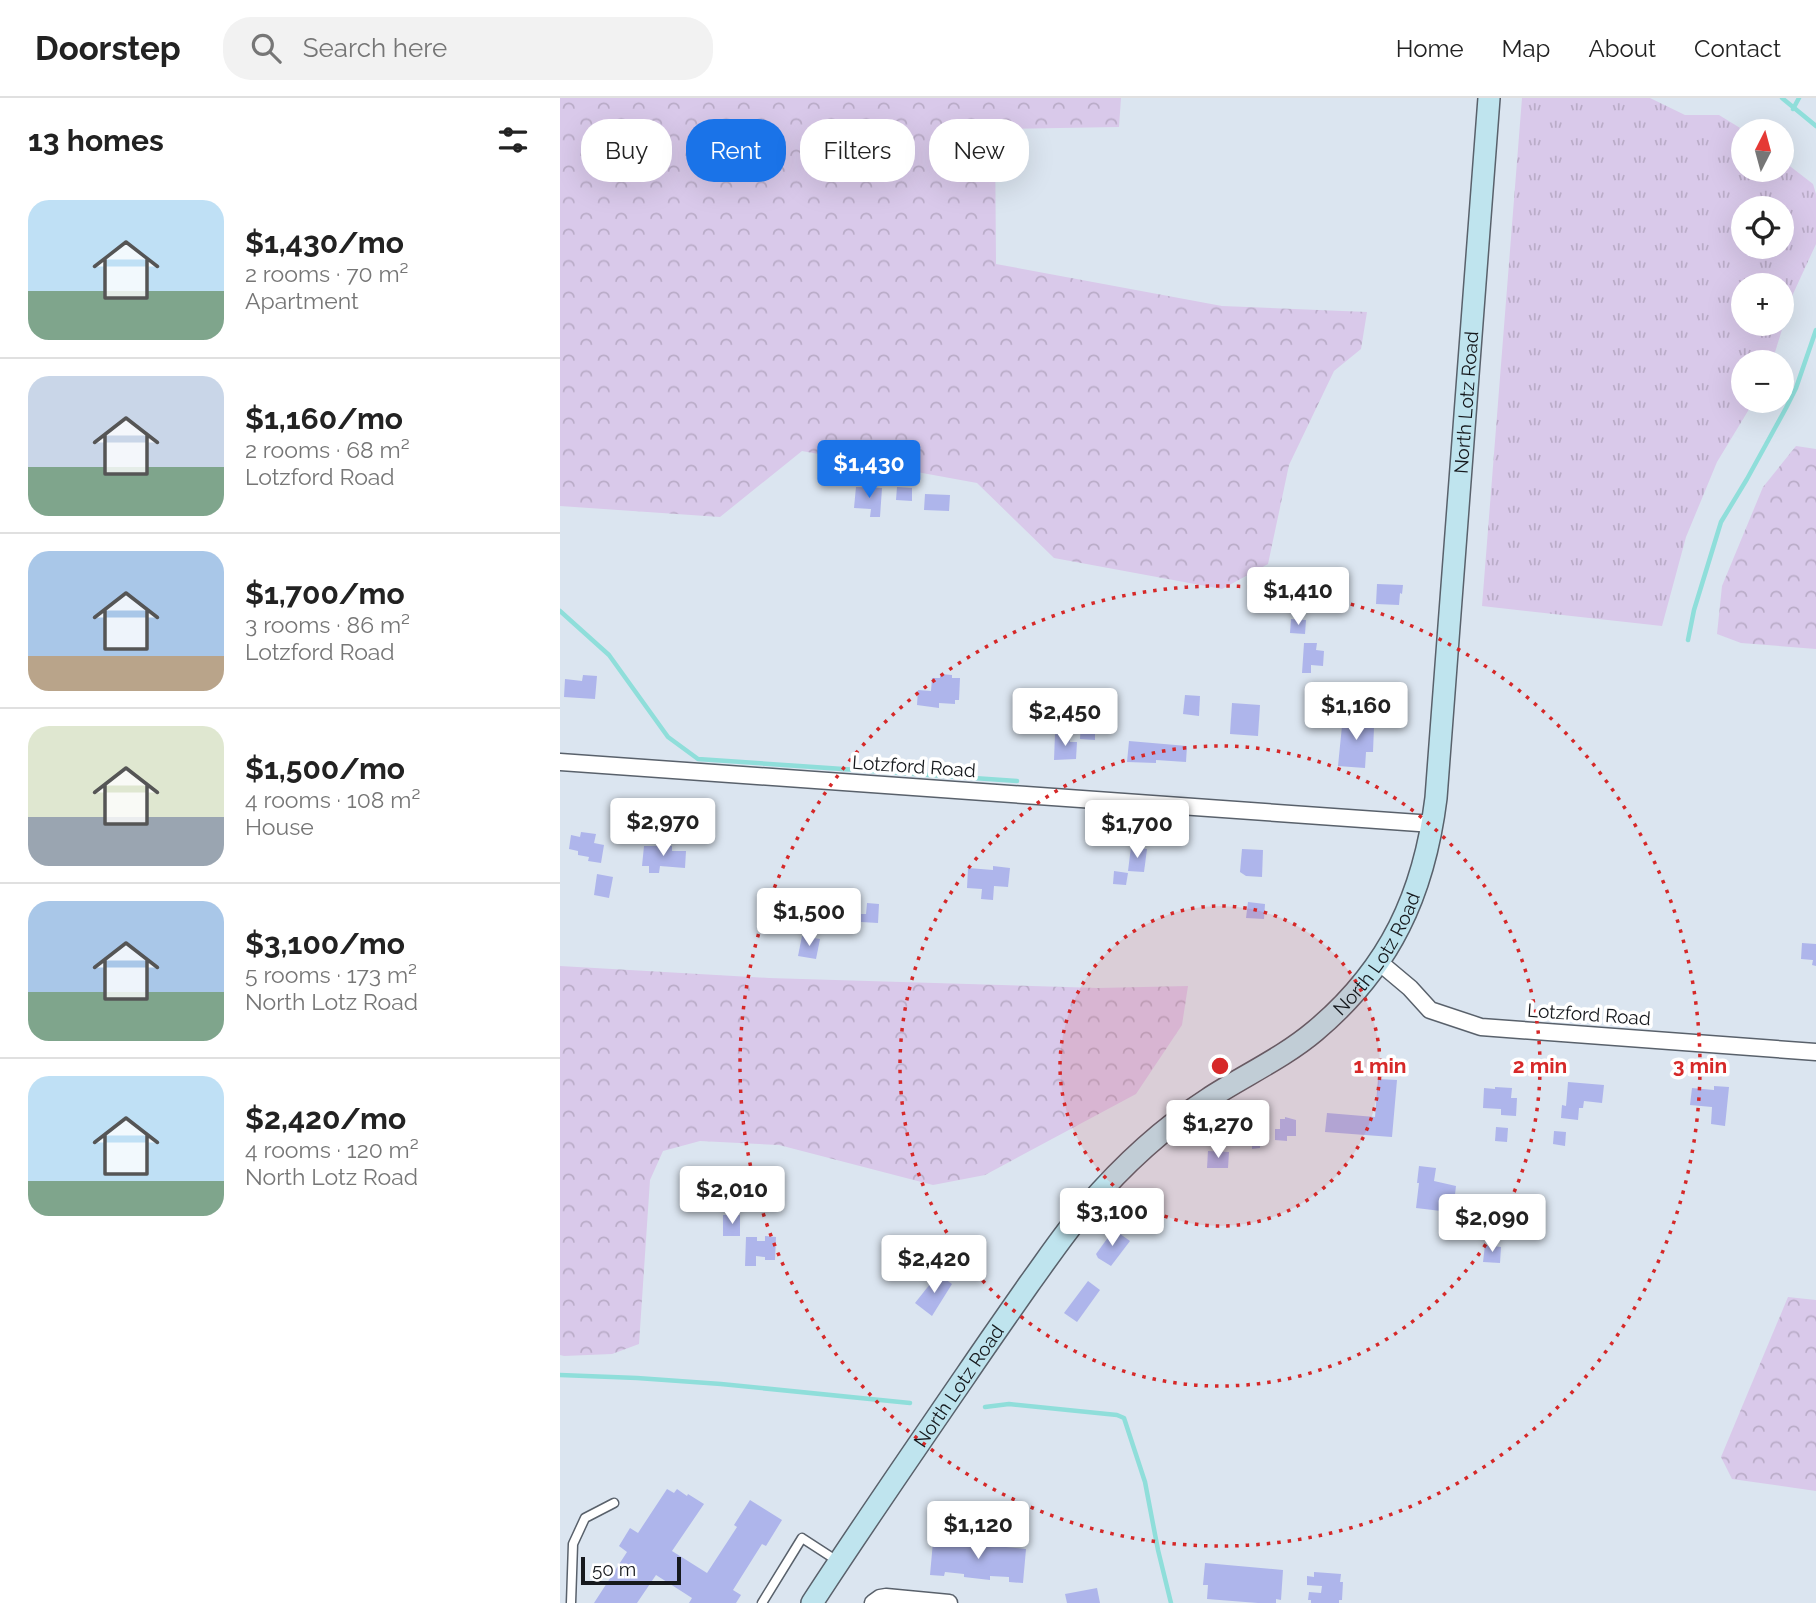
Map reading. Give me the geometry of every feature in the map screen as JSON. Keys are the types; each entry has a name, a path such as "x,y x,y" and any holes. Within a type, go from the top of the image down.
{"street":[{"name":"North Lotz Road","path":"812,1603 985,1348 1067,1231 1087,1207 1169,1128 1207,1100 1314,1033 1356,991 1380,962 1395,938 1416,892 1433,824 1489,98"},
{"name":"Lotzford Road","path":"560,762 1433,824"},
{"name":"Lotzford Road","path":"1380,962 1430,1010 1481,1027 1816,1052"},
{"path":"876,1601 886,1597 949,1603"}],"lane":[{"path":"571,1603 572,1544 585,1518 614,1503"},
{"path":"762,1603 803,1538 839,1562"}],"green space":[{"path":"560,98 1121,98 1119,127 1029,128 1029,119 929,119 929,182 995,182 996,264 1222,306 1367,312 1361,349 1334,371 1289,465 1268,564 1222,589 1054,558 977,483 802,451 720,517 560,506"},
{"path":"1522,98 1650,98 1685,115 1719,115 1731,122 1731,182 1794,182 1794,169 1813,184 1816,194 1816,244 1794,292 1794,273 1731,273 1731,336 1780,336 1776,350 1731,350 1731,413 1747,413 1717,462 1686,537 1662,626 1482,606"},
{"path":"1796,446 1816,449 1816,649 1741,643 1717,634 1722,586 1763,487"},
{"path":"560,966 769,978 1098,988 1188,986 1182,1025 1136,1094 985,1175 933,1185 779,1145 700,1141 663,1151 650,1180 639,1344 612,1354 564,1356 560,1355"},
{"path":"1788,1297 1816,1300 1816,1491 1732,1479 1721,1457"}],"building":[{"path":"856,487 882,488 880,517 870,517 871,509 854,508"},
{"path":"897,487 912,488 912,501 896,500"},
{"path":"925,494 950,495 949,511 924,510"},
{"path":"1377,584 1403,585 1399,605 1376,604"},
{"path":"1304,588 1324,590 1323,609 1303,608"},
{"path":"1291,619 1306,620 1305,634 1290,633"},
{"path":"1304,643 1317,643 1316,650 1324,651 1323,666 1311,665 1311,673 1302,673"},
{"path":"940,674 960,678 959,700 955,700 955,704 939,703 939,708 917,705 918,690 931,691 932,678 940,678"},
{"path":"583,675 597,676 595,699 564,697 565,679 582,681"},
{"path":"1185,695 1200,696 1199,716 1183,714"},
{"path":"1232,703 1260,705 1258,736 1230,734"},
{"path":"1343,716 1370,718 1369,727 1374,727 1373,752 1366,752 1365,768 1338,766"},
{"path":"1081,722 1095,723 1095,740 1080,739"},
{"path":"1055,734 1070,735 1070,742 1077,742 1076,759 1054,760"},
{"path":"1129,741 1187,746 1186,762 1127,762"},
{"path":"581,832 596,834 594,843 604,845 601,863 588,861 589,857 578,855 578,851 569,849 571,835 580,837"},
{"path":"644,846 672,846 672,851 686,851 685,868 660,866 659,873 649,873 649,866 642,866"},
{"path":"1131,847 1147,849 1144,872 1128,871"},
{"path":"1242,849 1263,850 1262,877 1246,876 1240,872"},
{"path":"993,866 1010,868 1008,887 994,886 993,900 981,899 982,889 967,888 968,868 993,870"},
{"path":"1114,871 1128,873 1126,885 1113,884"},
{"path":"597,874 613,877 609,898 594,895"},
{"path":"1248,902 1265,904 1264,919 1246,918"},
{"path":"867,903 879,904 878,923 861,922 861,914 866,914"},
{"path":"802,936 820,939 816,959 798,956"},
{"path":"1802,943 1816,944 1816,966 1812,965 1813,960 1801,959"},
{"path":"1378,1079 1397,1080 1392,1137 1325,1132 1327,1113 1375,1117"},
{"path":"1568,1082 1604,1085 1602,1103 1584,1101 1583,1108 1579,1108 1578,1120 1561,1118 1562,1105 1566,1106"},
{"path":"1714,1086 1729,1087 1725,1126 1711,1124 1712,1107 1690,1105 1692,1088 1714,1090"},
{"path":"1484,1088 1512,1088 1511,1098 1517,1098 1516,1116 1501,1115 1501,1109 1483,1108"},
{"path":"1285,1117 1296,1120 1296,1136 1287,1136 1287,1141 1275,1140 1275,1129 1280,1129 1280,1119"},
{"path":"1262,1124 1263,1143 1260,1148 1252,1149 1252,1144 1245,1145 1244,1126"},
{"path":"1496,1127 1508,1128 1507,1142 1495,1141"},
{"path":"1554,1131 1566,1132 1565,1146 1553,1144"},
{"path":"1208,1151 1229,1152 1228,1168 1207,1168"},
{"path":"1419,1166 1436,1168 1434,1181 1456,1186 1454,1203 1443,1202 1441,1211 1416,1208"},
{"path":"723,1215 740,1215 740,1236 723,1236"},
{"path":"1116,1231 1130,1241 1111,1266 1096,1254 1112,1232"},
{"path":"765,1236 776,1237 775,1260 756,1256 756,1266 745,1266 746,1237 757,1237 757,1241 765,1241"},
{"path":"1485,1245 1501,1247 1500,1263 1483,1262"},
{"path":"938,1274 952,1284 932,1316 915,1303"},
{"path":"1088,1281 1100,1290 1077,1322 1064,1313"},
{"path":"667,1489 674,1493 677,1489 704,1504 672,1551 707,1573 737,1527 734,1525 750,1500 782,1520 766,1546 762,1544 733,1590 741,1595 736,1603 689,1603 692,1598 656,1575 637,1603 594,1603 627,1552 619,1546 630,1528 638,1533"},
{"path":"948,1541 1026,1549 1023,1583 1009,1582 1009,1577 990,1576 990,1580 945,1572 944,1576 930,1575 933,1542"},
{"path":"1205,1563 1283,1570 1281,1600 1276,1599 1276,1603 1258,1603 1207,1599 1208,1585 1203,1585"},
{"path":"1314,1572 1341,1574 1342,1600 1339,1600 1339,1603 1311,1603 1311,1600 1308,1600 1309,1592 1321,1593 1322,1586 1307,1585 1307,1576 1314,1577"},
{"path":"1097,1588 1100,1603 1067,1603 1065,1594"}],"waterway":[{"path":"1782,98 1816,126"},
{"path":"1793,109 1799,98"},
{"path":"1688,640 1694,610 1721,522 1796,388 1816,330"},
{"path":"560,611 609,655 668,737 698,759 1017,781"},
{"path":"560,1375 721,1384 910,1403"},
{"path":"985,1407 1009,1404 1117,1415 1124,1418 1145,1482 1171,1603"}]}
